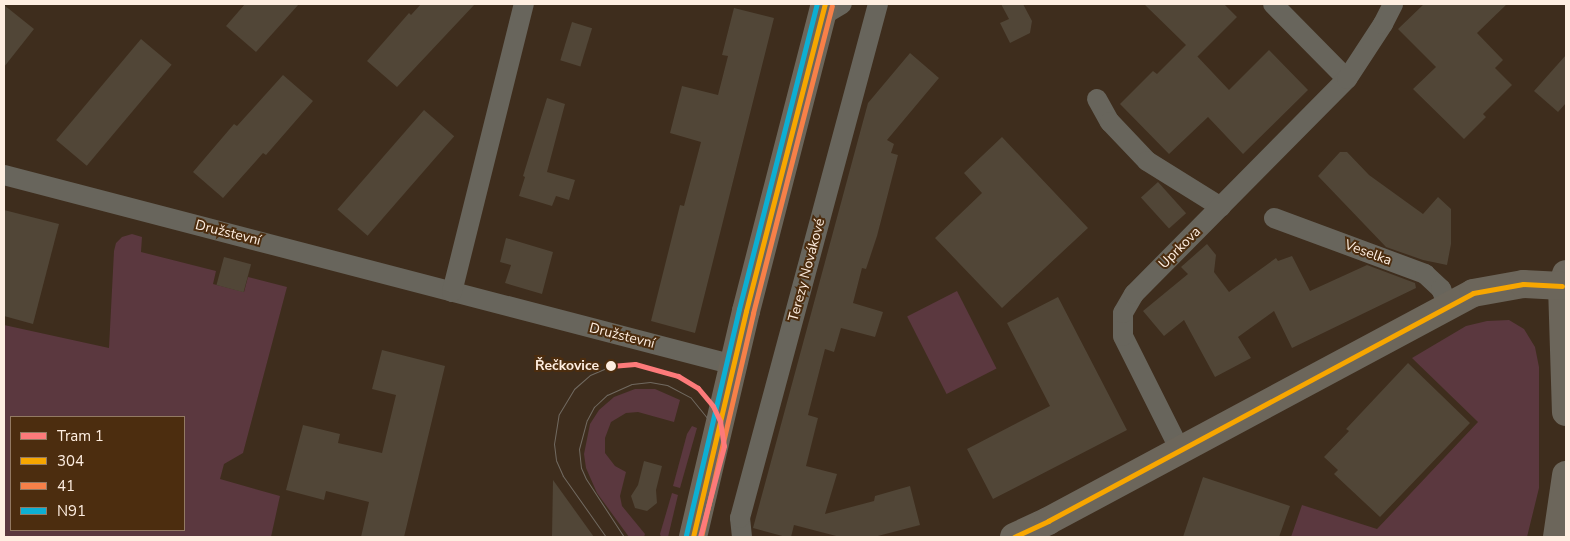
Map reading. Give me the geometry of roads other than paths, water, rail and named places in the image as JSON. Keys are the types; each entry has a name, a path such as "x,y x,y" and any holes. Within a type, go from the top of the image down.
{"street":[{"path":"452,292 524,4"},
{"name":"Terezy Novákové","path":"742,537 740,518 878,4"},
{"path":"1273,4 1347,79"},
{"name":"Uprkova","path":"1180,450 1122,336 1123,312 1134,294 1347,79 1383,24 1392,4"},
{"path":"693,537 734,365 830,8"},
{"path":"1097,98 1110,122 1147,161 1221,207"},
{"name":"Družstevní","path":"4,175 734,365"},
{"name":"Veselka","path":"1274,218 1426,274 1441,289 1448,305"},
{"path":"1014,537 1048,522 1473,293 1500,287 1564,280 1566,412"},
{"path":"1560,534 1566,475"}],"tram line":[{"name":"1","path":"611,366 635,364 678,376 698,388 713,406 720,421 724,446 700,537"},
{"path":"606,537 563,476 556,460 554,444 559,414 574,389 590,375 611,366"},
{"path":"624,537 586,479 581,468 579,449 587,420 594,407 607,395 632,384 650,382 667,385 691,398 708,419 716,440 718,459 713,487"}],"place":[{"name":"Řečkovice","path":"611,366"}]}
